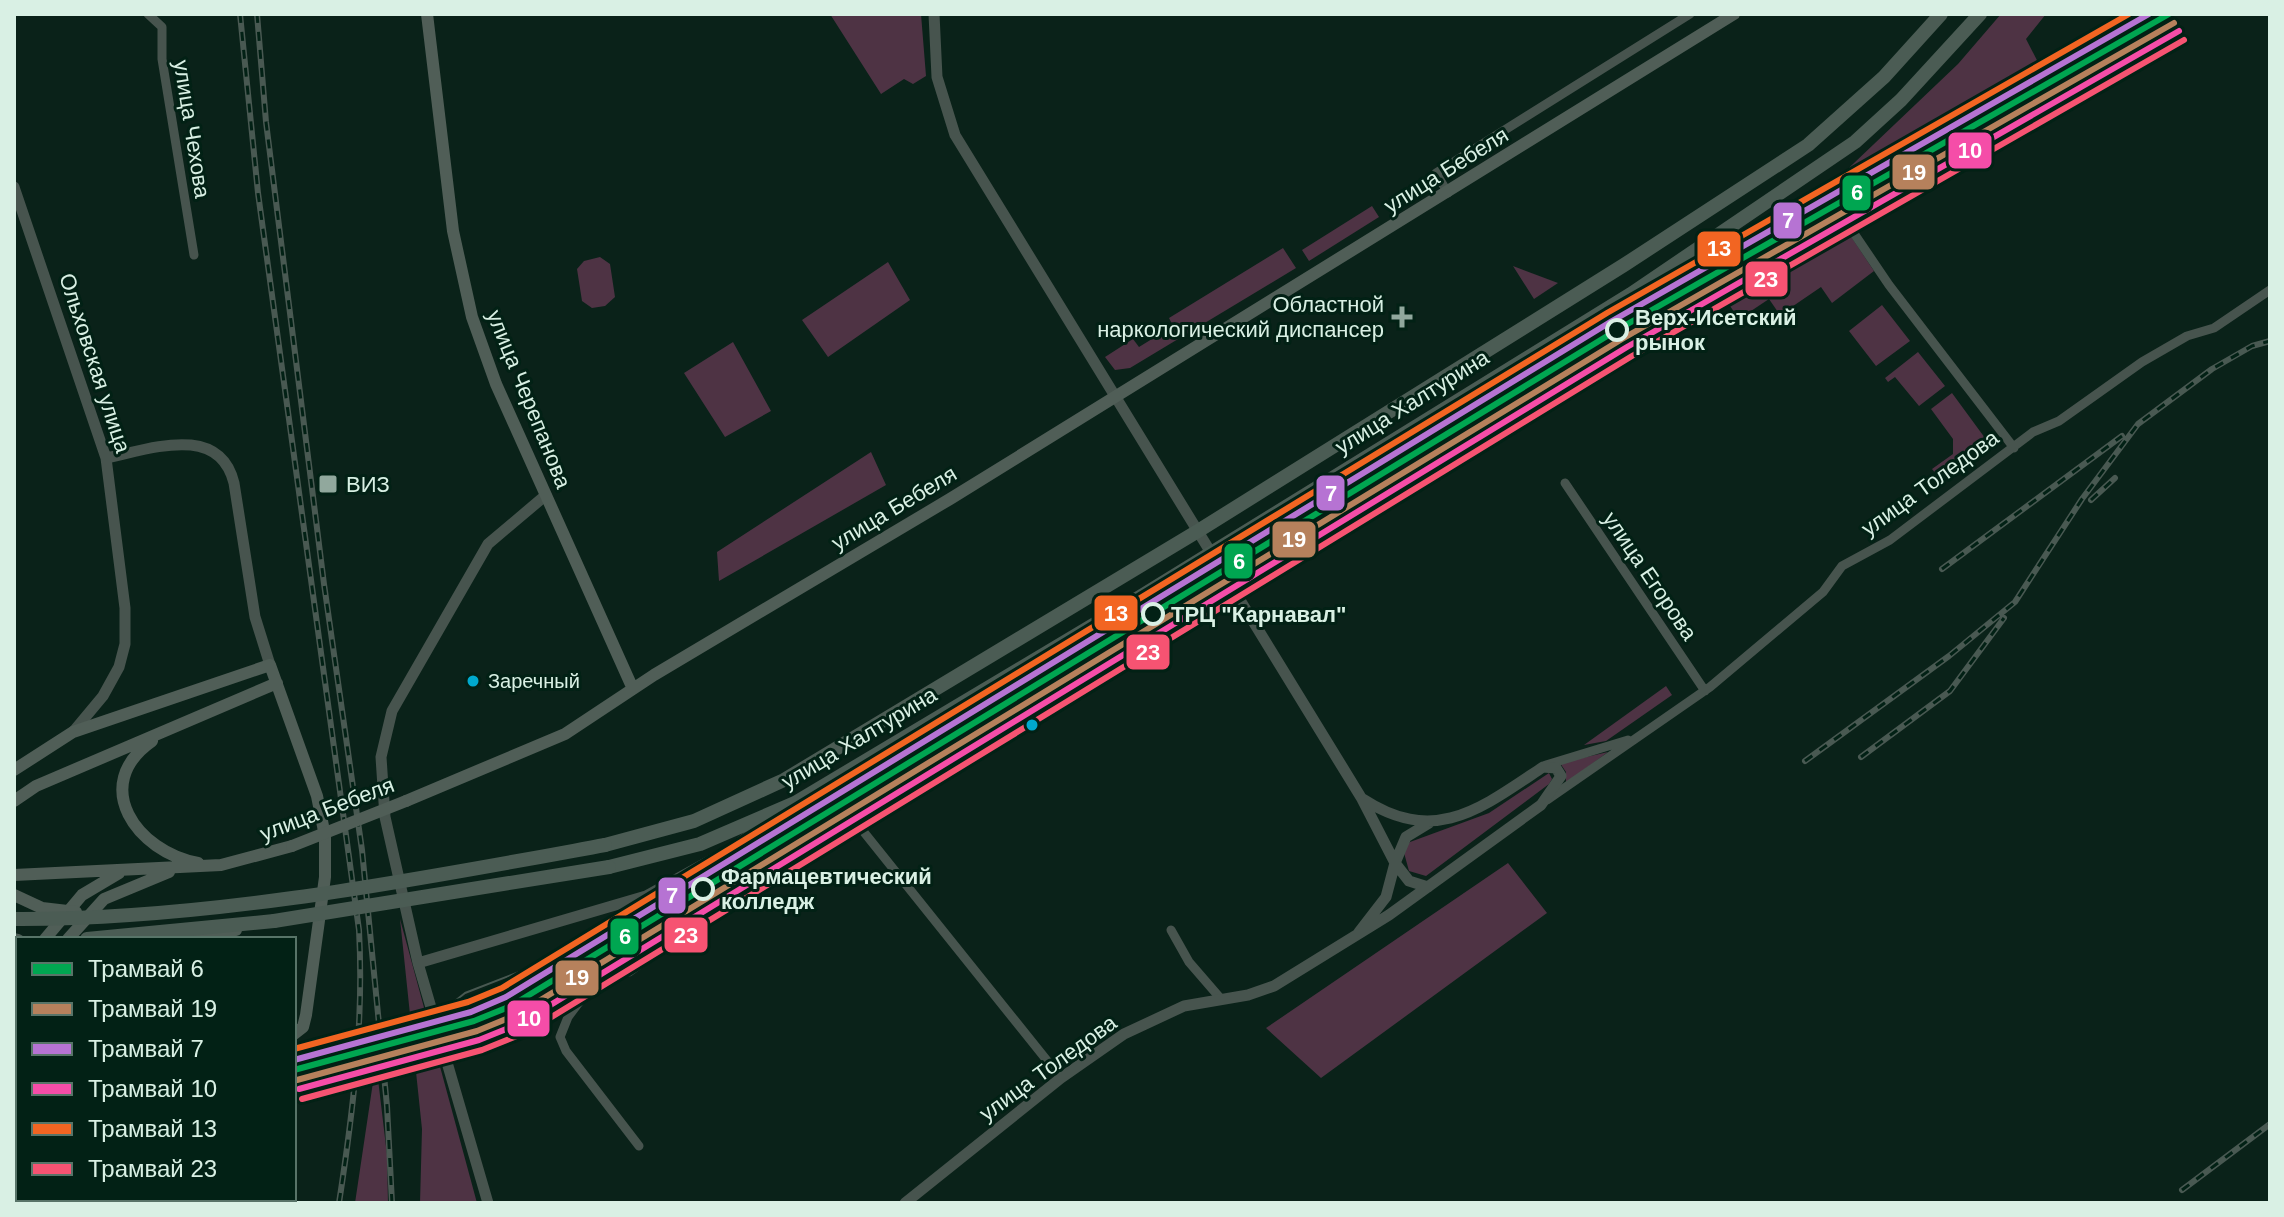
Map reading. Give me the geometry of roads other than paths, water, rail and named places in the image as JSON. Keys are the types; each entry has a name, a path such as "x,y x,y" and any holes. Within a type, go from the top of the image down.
{"main road":[{"name":"улица Черепанова","path":"427,14 460,271 496,384 633,689"},
{"name":"улица Бебеля","path":"14,875 221,865 292,846 565,734 633,689 1115,398 1734,14"},
{"name":"улица Халтурина","path":"14,919 123,915 271,899 605,845 694,821 784,780 1198,531 1624,265 1808,145 1884,77 1941,14"},
{"name":"улица Халтурина","path":"108,937 274,921 609,867 700,844 795,803 1211,553 1631,294 1809,177 1855,142 1901,100 1980,14"},
{"path":"14,770 73,732 270,665 317,796 326,845 306,1015 303,1027 296,1032"},
{"path":"14,801 59,776 277,683"},
{"path":"166,731 142,748 130,764 124,795 133,826 158,851 195,863 221,865"},
{"path":"70,937 94,909 120,890 187,868"},
{"path":"47,937 91,887 111,876 138,869"},
{"path":"14,895 42,908 123,915"},
{"path":"205,937 274,921"}],"street":[{"name":"улица Чехова","path":"148,14 162,27 162,59 194,255"},
{"path":"934,14 937,77 955,135 1362,799 1395,863 1409,881 1428,887"},
{"path":"1448,193 1436,173 1690,14"},
{"name":"Ольховская улица","path":"14,187 106,458 125,608 125,644 113,681 73,732"},
{"path":"1849,226 2014,448"},
{"name":"улица Толедова","path":"1635,738 1705,691 1823,592 1842,566 1890,540 2014,448 2142,362 2187,336 2214,328 2270,290"},
{"path":"106,458 189,444 212,449 227,463 234,483 255,617 270,665"},
{"name":"улица Егорова","path":"1565,483 1705,691"},
{"path":"488,1203 418,963 385,817 381,757 392,711 488,544 546,495"},
{"path":"1359,932 1386,897 1406,837 1429,823 1464,815 1543,767 1635,738"},
{"path":"1541,805 1635,738"},
{"path":"1541,805 1561,776 1556,768 1543,767"},
{"path":"1362,799 1387,815 1429,823"},
{"path":"418,963 646,896 731,849 795,803"},
{"name":"улица Толедова","path":"905,1203 1061,1078 1124,1034 1184,1006 1274,986 1428,887 1541,805"},
{"path":"639,1146 566,1051 560,1037 581,1000 595,981 629,972 738,893 758,887 855,821 1061,1078"},
{"path":"1171,930 1189,962 1221,999"}],"tram line":[{"name":"13","path":"296,1048 468,1002 502,988 1607,313 2129,14"},
{"name":"7","path":"296,1059 471,1012 506,997 1612,321 2149,14"},
{"name":"6","path":"296,1069 474,1021 511,1006 1617,330 2169,14"},
{"name":"19","path":"297,1080 477,1031 516,1015 1622,339 2174,23"},
{"name":"10","path":"299,1089 479,1040 521,1023 1627,347 2179,31"},
{"name":"23","path":"302,1099 482,1050 527,1032 1632,356 2184,40"},
{"path":"640,928 559,998 513,1030 491,1041 470,1046 456,1035 449,1014 455,1001 465,993 532,967 604,927 660,907"}],"railway":[{"path":"240,14 258,193 359,930 360,999 356,1067 339,1203"},
{"path":"257,14 266,122 324,584 362,850 387,1106 392,1203"},
{"path":"1805,761 1949,656 2015,602 2082,499 2138,424 2212,369 2252,346 2270,341"},
{"path":"1942,569 2122,436"},
{"path":"2091,500 2115,478"},
{"path":"1861,757 1950,691 2004,618"},
{"path":"2182,1190 2270,1124"}],"place":[{"name":"Областной наркологический диспансер","path":"1402,317"},
{"name":"Верх-Исетский рынок","path":"1617,330"},
{"name":"ВИЗ","path":"328,484"},
{"name":"ТРЦ \"Карнавал\"","path":"1153,614"},
{"name":"Заречный","path":"473,681"},
{"name":"Фармацевтический колледж","path":"703,889"}]}
